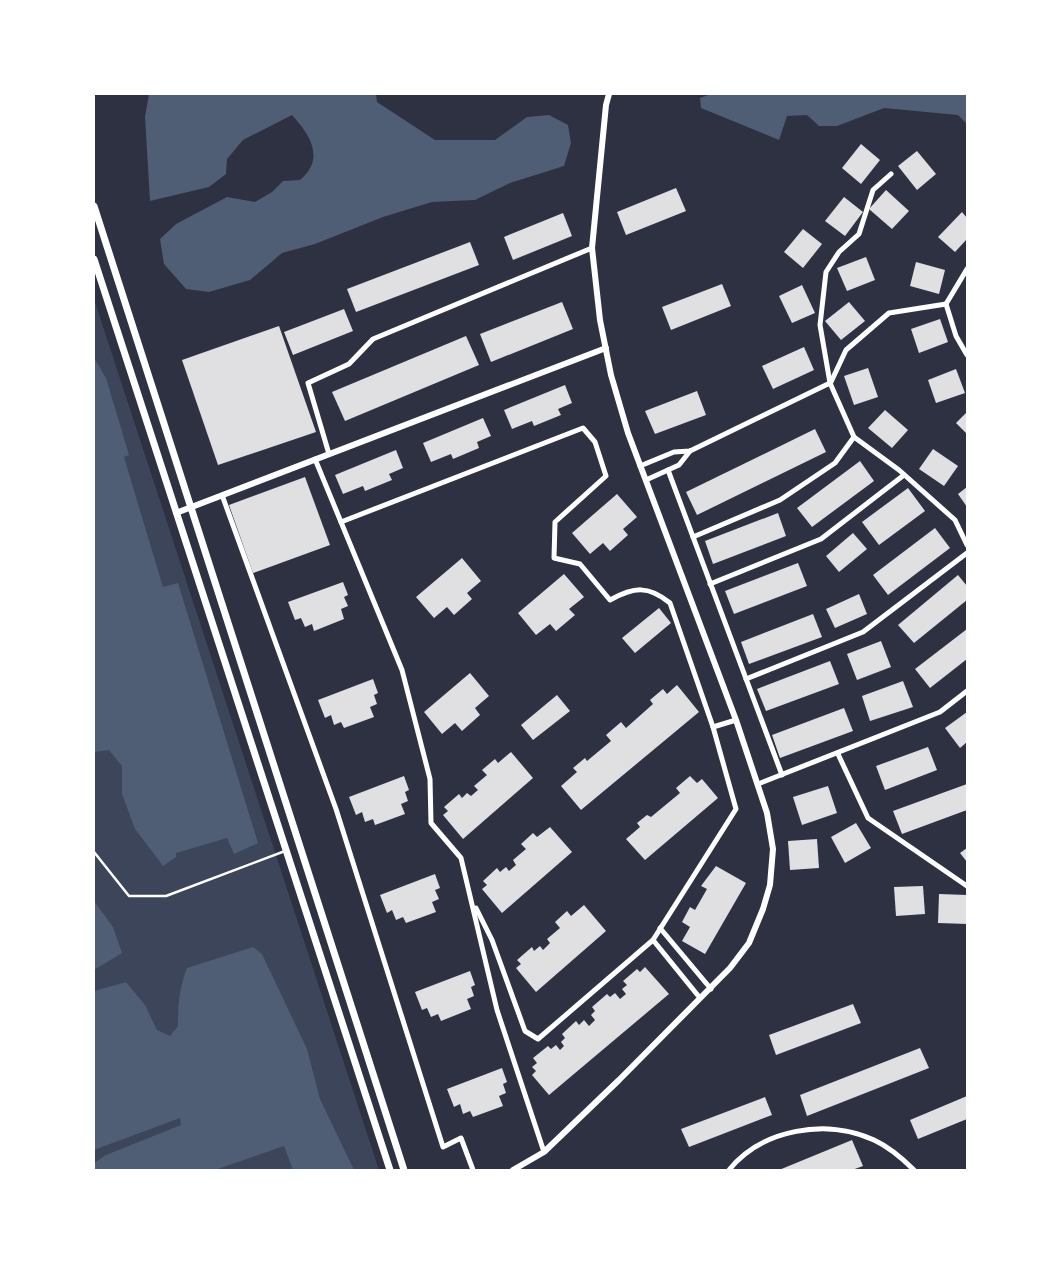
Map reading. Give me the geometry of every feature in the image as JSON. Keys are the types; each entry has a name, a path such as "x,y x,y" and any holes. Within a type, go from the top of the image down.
{"main road":[{"path":"94,206 404,1170"},
{"path":"94,259 390,1170"}],"street":[{"path":"513,1170 544,1152 711,989 749,943 763,909 770,885 773,849 767,813 736,720 625,424 600,320 592,248 606,105 609,94"},
{"path":"891,174 873,190 859,234 839,252 826,272 820,324 830,383 854,437 904,475 955,520 967,545"},
{"path":"329,454 308,383 349,364 373,339 592,248"},
{"path":"967,269 946,304 956,336 967,355"},
{"path":"646,480 679,465 690,452 830,383 846,350 889,313 946,304"},
{"path":"176,513 606,348"},
{"path":"341,522 583,428 595,442 606,476 555,522 554,558 580,564 610,600 630,589 657,593 670,603 713,727 736,809 653,940 538,1039 525,1031 492,940 472,900"},
{"path":"693,536 780,500 835,463 854,437"},
{"path":"640,466 674,452 690,452"},
{"path":"315,459 402,670 430,779 431,823 461,858 496,1010 544,1152"},
{"path":"668,470 782,775"},
{"path":"710,584 821,538 904,475"},
{"path":"222,495 336,809 443,1147 461,1138 473,1170"},
{"path":"746,679 863,632 967,553"},
{"path":"758,784 838,754 940,712 967,691"},
{"path":"713,727 736,720"},
{"path":"838,754 868,818 967,886"},
{"path":"660,928 711,989"},
{"path":"653,940 700,998"},
{"path":"729,1170 736,1161 752,1150 782,1134 828,1129 874,1139 900,1157 914,1170"}],"lane":[{"path":"94,852 129,896 166,896 287,850"}],"shaded area":[{"path":"149,94 376,94 377,102 435,140 495,140 527,117 549,115 568,125 571,143 564,166 510,183 475,200 432,202 383,217 315,244 282,253 250,280 209,292 186,289 164,264 160,239 176,224 227,197 255,202 272,192 283,181 300,180 308,172 312,164 312,148 305,131 292,115 243,140 227,159 226,174 209,187 150,201 145,117"},
{"path":"711,94 967,94 967,124 958,115 884,108 837,126 819,126 807,115 787,116 779,140 701,108 700,98"},
{"path":"94,299 379,1170 94,1170"},
{"path":"94,358 106,378 129,455 124,457 163,587 178,583 258,843 234,854 227,838 176,853 176,857 163,866 135,829 122,794 122,766 109,750 94,752"},
{"path":"94,901 113,927 122,953 94,970"},
{"path":"253,947 262,954 307,1049 320,1099 354,1170 293,1170 284,1146 215,1170 94,1170 94,1163 106,1155 181,1125 180,1118 94,1150 94,991 126,982 145,1005 157,1030 170,1036 178,1026 182,983 187,968"}],"building":[{"path":"861,144 880,160 861,184 842,168"},
{"path":"917,151 936,174 917,190 898,166"},
{"path":"676,188 686,211 626,235 617,212"},
{"path":"886,190 909,211 892,229 869,209"},
{"path":"844,197 863,212 845,236 825,221"},
{"path":"962,212 967,218 967,239 955,252 938,237"},
{"path":"563,213 572,236 513,260 504,237"},
{"path":"803,229 822,244 803,268 784,252"},
{"path":"470,242 479,265 356,312 347,289"},
{"path":"866,257 875,280 847,291 837,268"},
{"path":"916,262 945,270 939,294 910,286"},
{"path":"722,284 731,306 671,330 662,307"},
{"path":"802,285 815,313 792,323 779,296"},
{"path":"562,302 573,329 491,362 480,334"},
{"path":"849,302 865,321 841,340 825,321"},
{"path":"344,309 353,331 293,355 284,332"},
{"path":"940,319 948,342 919,353 911,329"},
{"path":"279,326 316,432 218,465 182,360"},
{"path":"466,336 479,365 345,421 332,392"},
{"path":"804,347 814,370 773,389 762,366"},
{"path":"868,368 878,397 854,405 844,376"},
{"path":"956,369 965,393 936,403 928,380"},
{"path":"565,385 572,403 558,409 561,415 534,426 532,421 512,429 504,410"},
{"path":"697,391 706,415 655,434 645,411"},
{"path":"885,410 908,430 892,448 868,428"},
{"path":"967,412 967,434 956,423"},
{"path":"483,418 491,436 477,442 479,448 453,459 451,454 431,462 423,443"},
{"path":"815,429 826,452 697,515 686,492"},
{"path":"933,449 958,466 944,486 919,469"},
{"path":"396,450 403,468 389,474 392,480 365,491 363,486 343,494 335,475"},
{"path":"860,461 874,481 812,527 797,508"},
{"path":"305,477 330,545 253,573 229,505"},
{"path":"967,487 967,507 958,494"},
{"path":"908,488 925,511 879,545 862,522"},
{"path":"617,494 637,517 623,529 628,535 610,551 603,543 590,554 572,533"},
{"path":"778,513 786,536 713,564 705,541"},
{"path":"935,528 950,548 888,595 873,575"},
{"path":"853,533 867,549 839,572 826,556"},
{"path":"462,558 481,581 467,593 472,599 454,615 447,607 434,618 416,597"},
{"path":"798,563 807,586 734,614 725,591"},
{"path":"564,574 584,597 569,609 575,615 556,631 550,624 536,635 518,613"},
{"path":"958,575 967,586 967,600 914,643 898,625"},
{"path":"343,582 348,595 344,597 348,606 341,609 344,619 314,631 312,624 305,627 301,618 295,620 288,602"},
{"path":"859,594 867,614 835,628 826,609"},
{"path":"659,608 671,623 635,653 622,638"},
{"path":"813,614 822,637 749,664 741,642"},
{"path":"967,629 967,659 930,688 915,669"},
{"path":"881,641 891,667 857,680 847,654"},
{"path":"830,661 839,684 766,711 757,689"},
{"path":"470,673 489,696 475,708 480,715 462,731 455,723 442,734 424,712"},
{"path":"373,679 378,693 374,695 377,704 370,707 374,717 344,728 341,722 334,725 331,715 325,718 318,700"},
{"path":"903,681 913,707 870,721 862,696"},
{"path":"677,685 699,712 581,810 561,786 577,772 573,768 585,758 587,761 611,741 606,735 621,722 626,728 653,704 650,700 663,689 667,694"},
{"path":"557,695 570,711 533,740 521,725"},
{"path":"844,708 853,731 780,758 772,735"},
{"path":"967,712 967,742 960,748 945,728"},
{"path":"928,747 937,770 885,790 876,766"},
{"path":"511,752 533,778 463,839 443,815 448,811 444,807 459,794 462,798 467,793 471,796 478,790 474,786 487,775 482,770 495,759 498,763"},
{"path":"404,776 409,790 405,792 408,801 401,804 405,814 375,825 373,819 365,822 362,812 356,815 349,797"},
{"path":"690,776 697,783 702,779 718,798 645,860 626,839 640,827 637,823 647,815 651,817 680,793 676,788"},
{"path":"967,784 967,810 902,834 893,811"},
{"path":"828,786 837,813 802,825 793,797"},
{"path":"856,823 871,848 845,863 831,837"},
{"path":"550,827 572,852 502,913 482,889 487,885 483,881 497,868 500,872 506,867 509,871 516,865 513,860 526,849 521,844 533,833 537,837"},
{"path":"817,839 819,868 790,870 788,841"},
{"path":"967,848 967,862 960,853"},
{"path":"716,866 746,883 705,954 682,941 690,927 682,922 690,907 695,910 707,889 701,886"},
{"path":"435,874 440,888 435,890 439,899 432,902 436,912 406,923 403,917 396,920 392,910 387,913 380,895"},
{"path":"923,886 925,914 896,916 894,887"},
{"path":"939,894 967,895 967,924 938,923"},
{"path":"584,905 606,931 536,992 516,968 521,964 517,960 532,947 534,951 540,946 543,950 550,943 547,939 560,928 555,922 567,911 571,916"},
{"path":"645,967 669,994 549,1095 532,1075 536,1071 532,1067 537,1063 533,1058 548,1046 551,1049 556,1045 560,1050 564,1046 561,1042 565,1038 562,1034 576,1021 579,1025 584,1020 589,1026 595,1020 591,1015 595,1011 592,1007 607,994 610,997 615,993 620,999 626,994 622,989 627,985 623,981 637,969 640,972"},
{"path":"470,971 475,985 471,987 474,996 467,999 471,1009 441,1021 438,1014 431,1017 427,1008 422,1010 415,992"},
{"path":"853,1004 861,1023 776,1055 769,1035"},
{"path":"920,1048 929,1068 807,1116 800,1095"},
{"path":"502,1068 507,1082 503,1084 506,1093 499,1096 503,1106 473,1117 470,1111 463,1114 460,1104 454,1107 447,1089"},
{"path":"967,1096 967,1119 918,1139 910,1120"},
{"path":"765,1097 772,1115 689,1147 681,1129"},
{"path":"852,1140 863,1166 852,1170 779,1170"}]}
